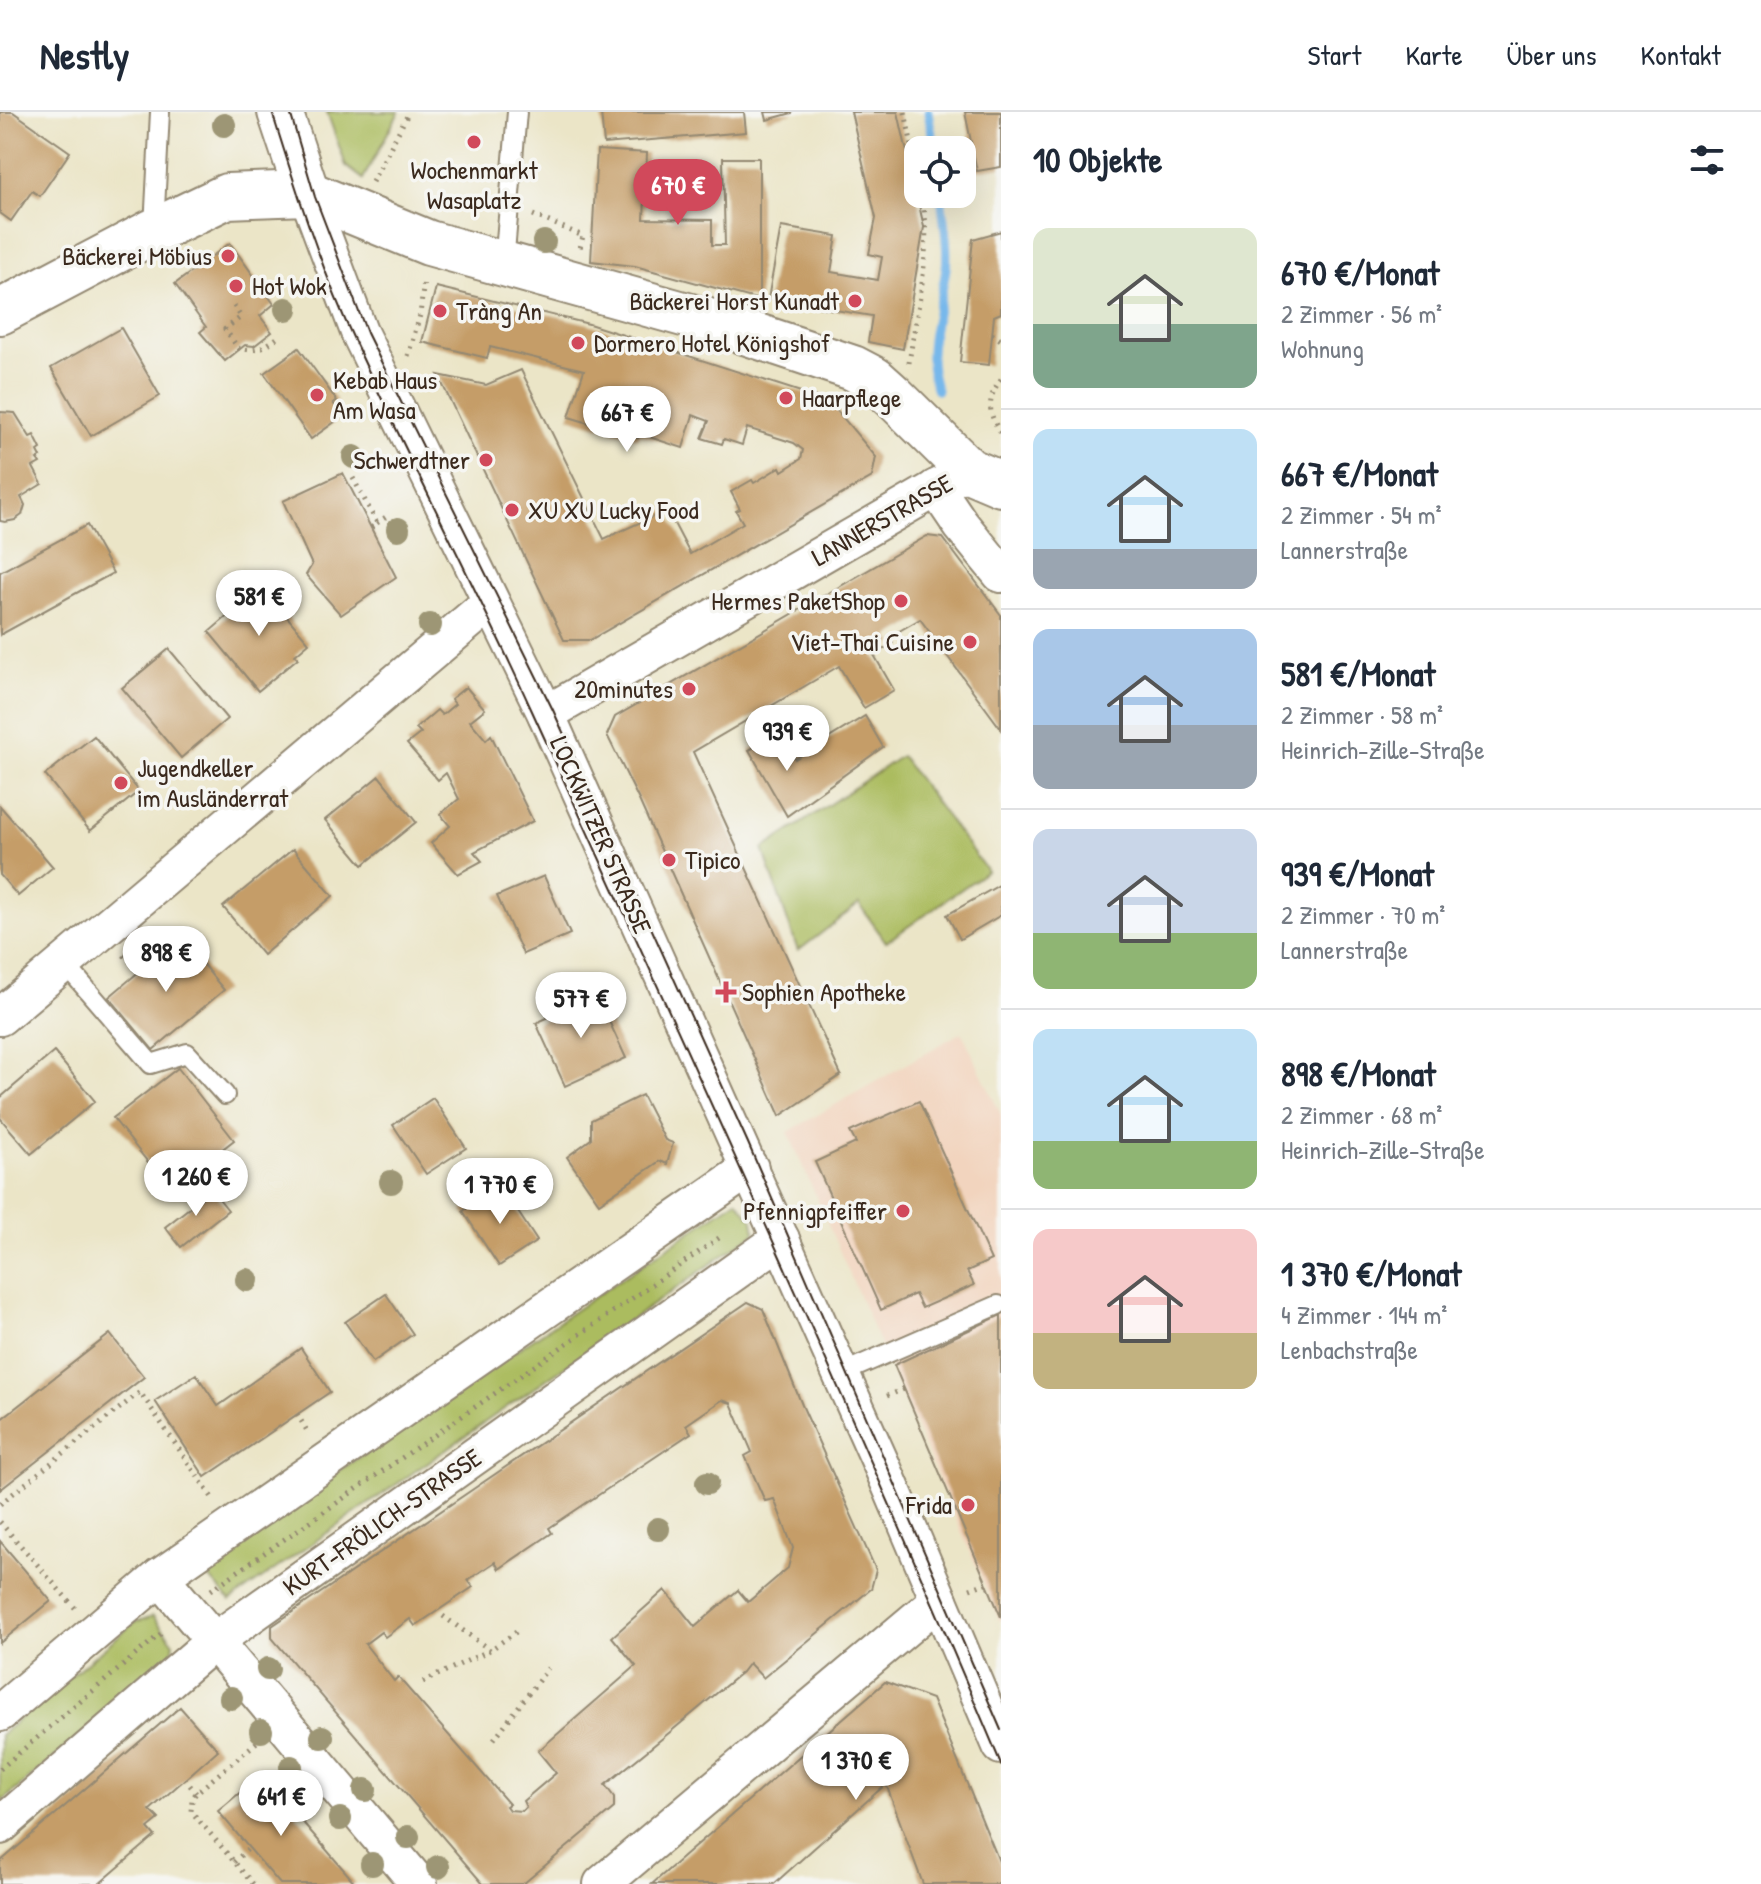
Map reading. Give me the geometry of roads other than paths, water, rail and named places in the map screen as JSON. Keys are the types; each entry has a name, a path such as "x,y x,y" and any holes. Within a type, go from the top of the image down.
{"street":[{"path":"280,112 307,193"},
{"path":"0,312 227,196 307,193 429,243 730,327 853,368 874,379 893,396 968,481 961,525 1001,574"},
{"name":"LOCKWITZER STRASSE","path":"307,193 363,341 546,714 750,1168 1001,1746"},
{"name":"LANNERSTRASSE","path":"546,714 968,481"},
{"path":"0,1017 490,603"},
{"path":"0,1713 160,1577 750,1168"},
{"name":"KURT-FRÖLICH-STRASSE","path":"0,1826 213,1642 781,1239"},
{"path":"160,1577 419,1884"},
{"path":"602,1884 939,1600"}],"lane":[{"path":"504,264 517,112"},
{"path":"154,231 156,114"},
{"path":"64,963 151,1064 187,1053 225,1095"},
{"path":"840,1374 998,1305"}],"waterway":[{"path":"928,112 932,136"},
{"path":"937,390 931,345 947,259 942,208"}],"tram line":[{"path":"272,112 310,228 343,314 511,665 652,973 829,1368 1001,1764"},
{"path":"290,112 315,197 367,333 553,710 748,1143 1001,1730"}],"place":[{"name":"Wochenmarkt Wasaplatz","path":"474,142"},
{"name":"Bäckerei Möbius","path":"228,256"},
{"name":"Hot Wok","path":"236,286"},
{"name":"Bäckerei Horst Kunadt","path":"855,301"},
{"name":"Tràng An","path":"440,311"},
{"name":"Dormero Hotel Königshof","path":"578,343"},
{"name":"Kebab Haus Am Wasa","path":"317,395"},
{"name":"Haarpflege","path":"786,398"},
{"name":"Schwerdtner","path":"486,460"},
{"name":"XU XU Lucky Food","path":"512,510"},
{"name":"Hermes PaketShop","path":"901,601"},
{"name":"Viet-Thai Cuisine","path":"970,642"},
{"name":"20minutes","path":"689,689"},
{"name":"Jugendkeller im Ausländerrat","path":"121,783"},
{"name":"Tipico","path":"669,860"},
{"name":"Sophien Apotheke","path":"726,992"},
{"name":"Pfennigpfeiffer","path":"903,1211"},
{"name":"Frida","path":"968,1505"}]}
